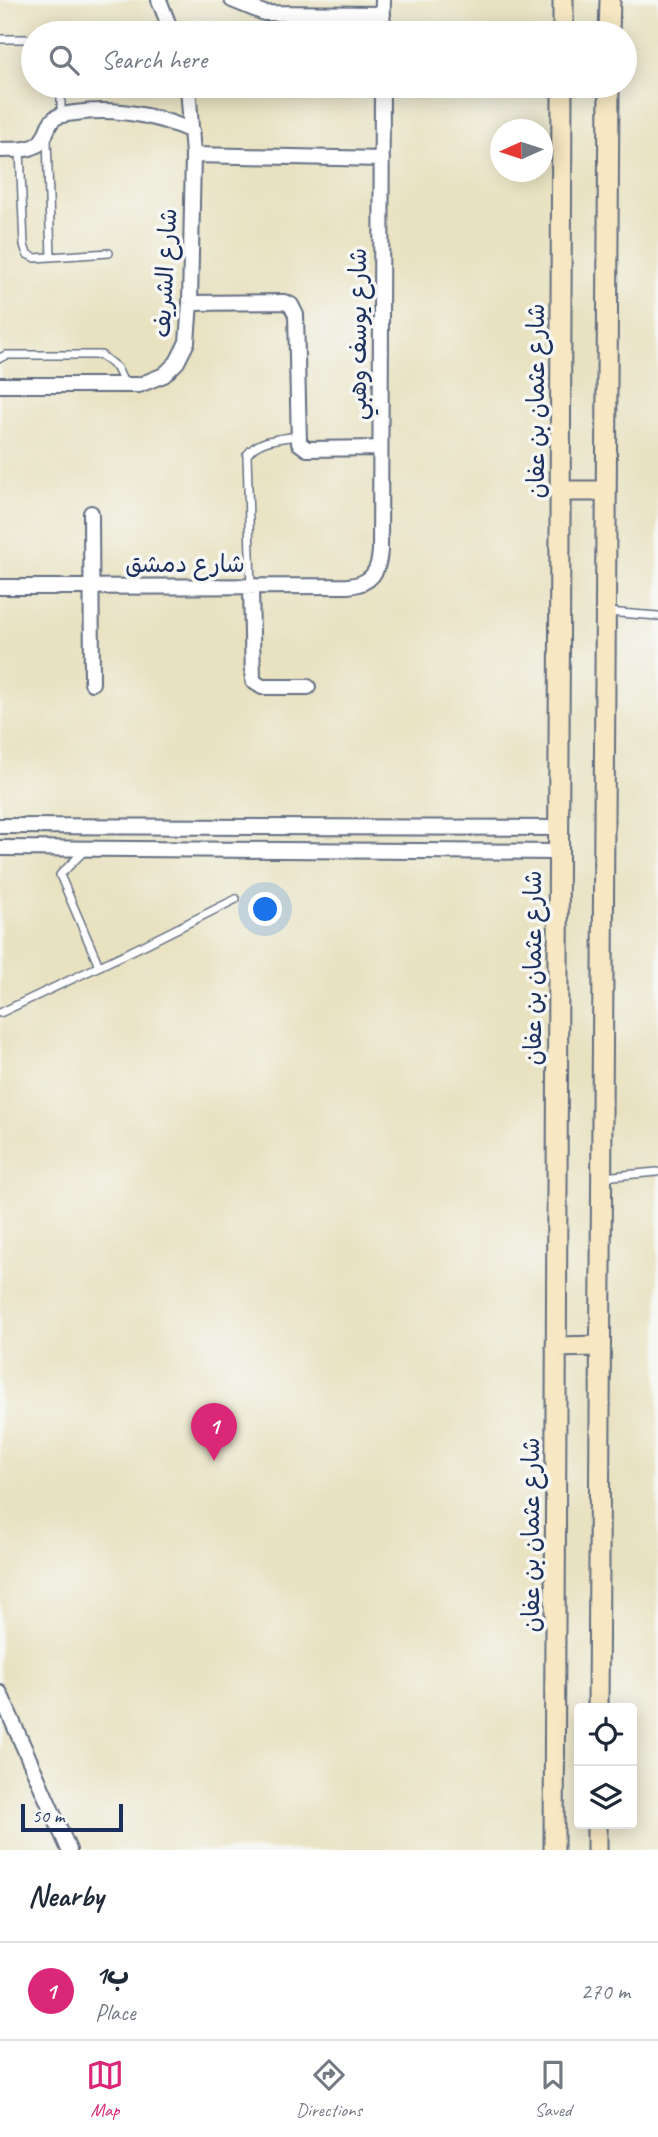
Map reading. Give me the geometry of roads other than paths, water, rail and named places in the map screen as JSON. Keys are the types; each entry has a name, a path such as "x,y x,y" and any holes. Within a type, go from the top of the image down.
{"main road":[{"path":"563,0 563,21"},
{"path":"609,21 610,0"},
{"name":"شارع عثمان بن عفان","path":"554,1850 562,98"},
{"path":"598,1703 609,98"},
{"path":"560,491 606,491"},
{"path":"556,1347 600,1346"},
{"path":"597,1829 597,1850"}],"street":[{"path":"159,0 167,21"},
{"path":"232,0 264,13 383,7"},
{"name":"شارع الشريف","path":"0,384 125,386 152,381 177,362 187,342 190,303 193,155 189,98"},
{"name":"شارع يوسف وهبي","path":"369,580 379,560 382,98"},
{"path":"0,150 37,146 53,119 61,115 100,111 134,113 192,131"},
{"path":"193,155 382,159"},
{"path":"190,303 284,302 294,307 297,436 301,446 307,449 380,448"},
{"path":"91,513 92,683"},
{"name":"شارع دمشق","path":"0,587 353,586 369,580"},
{"path":"251,587 253,681 262,687 308,687"},
{"path":"0,826 558,828"},
{"path":"335,850 336,827"},
{"path":"390,828 391,850"},
{"path":"0,848 557,852"},
{"path":"0,1693 69,1850"}],"lane":[{"path":"0,40 21,39"},
{"path":"61,98 61,115"},
{"path":"46,132 51,257"},
{"path":"20,149 24,250 31,257 109,253"},
{"path":"0,358 6,355 102,355 117,368 125,386"},
{"path":"251,587 247,455 259,444 297,436"},
{"path":"606,612 658,616"},
{"path":"87,849 60,875 99,966"},
{"path":"0,1013 236,899"},
{"path":"601,1177 658,1172"}],"place":[{"name":"ب1","path":"214,1461"}]}
